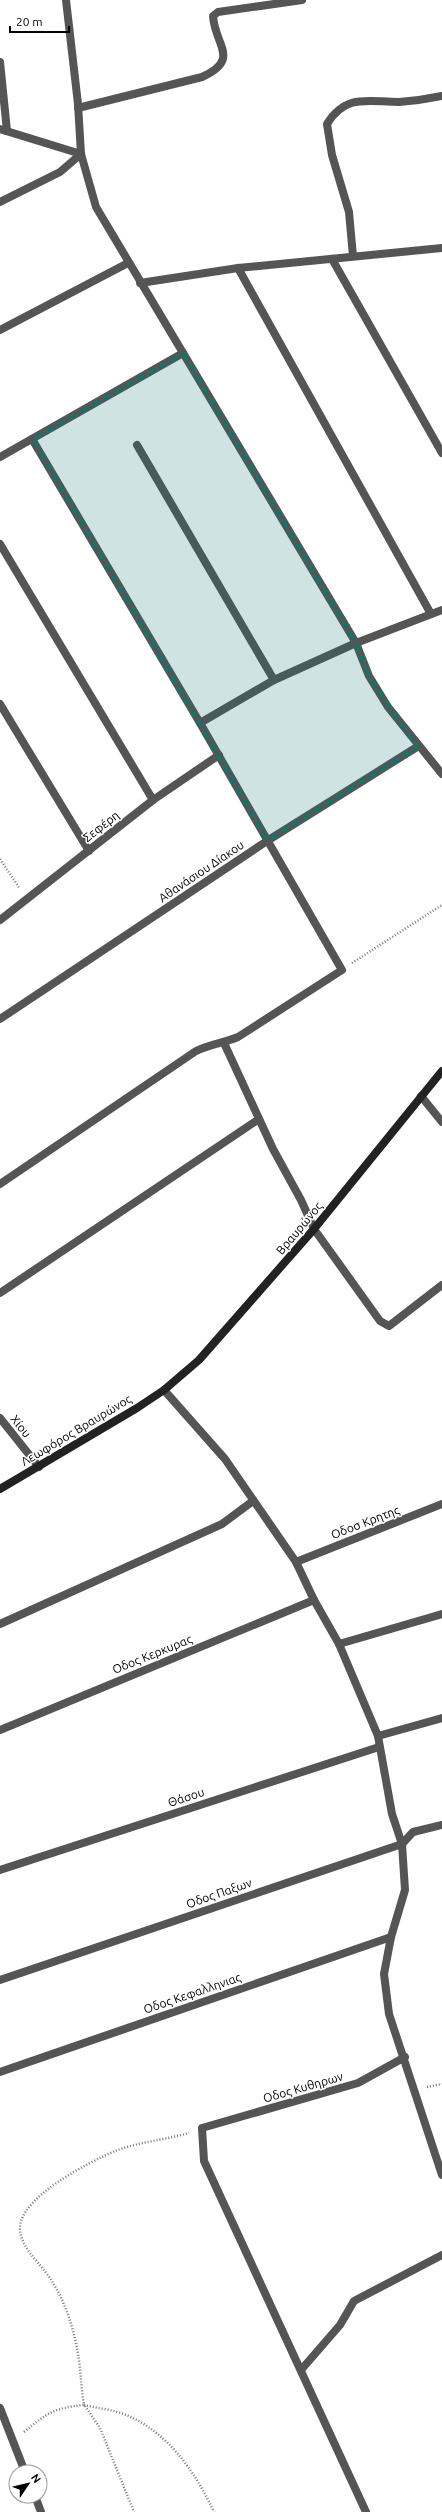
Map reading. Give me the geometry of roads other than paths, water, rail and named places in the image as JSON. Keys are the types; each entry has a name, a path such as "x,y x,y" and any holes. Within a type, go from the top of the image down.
{"main road":[{"name":"Βραυρώνος","path":"164,1390 199,1360 314,1229 442,1072"},
{"name":"Λεωφόρος Βραυρώνος","path":"0,1488 105,1428 164,1390"}],"street":[{"path":"66,0 78,108 81,154 96,207 356,643 369,676 388,707 417,747 441,772"},
{"path":"78,108 209,74 222,64 223,53 213,16 218,12 302,0"},
{"path":"0,62 3,130 81,154"},
{"path":"353,256 349,212 332,155 327,124 340,108 356,101 371,99 398,102 442,96"},
{"path":"0,202 60,172 81,154"},
{"path":"140,283 238,268 442,248"},
{"path":"332,259 442,453"},
{"path":"0,330 128,263"},
{"path":"238,268 431,614"},
{"path":"0,457 183,353"},
{"path":"0,1184 196,1051 209,1044 224,1042 238,1037 342,970 219,755 32,439"},
{"path":"137,445 274,680"},
{"path":"0,544 153,800"},
{"path":"200,723 274,680 356,643 442,610"},
{"path":"0,704 89,850"},
{"name":"Αθανάσιου Δίακου","path":"0,1020 267,841 417,747"},
{"name":"Σεφέρη","path":"0,920 153,800 219,755"},
{"path":"224,1042 259,1118 314,1229 380,1321 389,1326 442,1285"},
{"path":"421,1096 442,1122"},
{"path":"0,1293 259,1118"},
{"path":"164,1390 225,1459 296,1562 314,1600 339,1644 378,1736 392,1814 402,1844 405,1890 392,1937 384,1974 389,2014 396,2038 405,2057 436,2160 442,2175"},
{"name":"Χίου","path":"0,1418 39,1467"},
{"path":"0,1624 222,1524 253,1501"},
{"name":"Οδοσ Κρητης","path":"296,1562 442,1504"},
{"name":"Οδος Κερκυρας","path":"0,1730 314,1600"},
{"path":"339,1644 442,1614"},
{"path":"378,1736 442,1718"},
{"name":"Θάσου","path":"0,1870 379,1747"},
{"name":"Οδος Παξων","path":"0,1980 402,1844 413,1832 442,1825"},
{"name":"Οδος Κεφαλληνιας","path":"0,2072 392,1937"},
{"name":"Οδος Κυθηρων","path":"300,2370 204,2161 202,2128 358,2083 405,2057"},
{"path":"366,2512 300,2370 340,2325 354,2301 442,2255"},
{"path":"0,2408 22,2464"}]}
